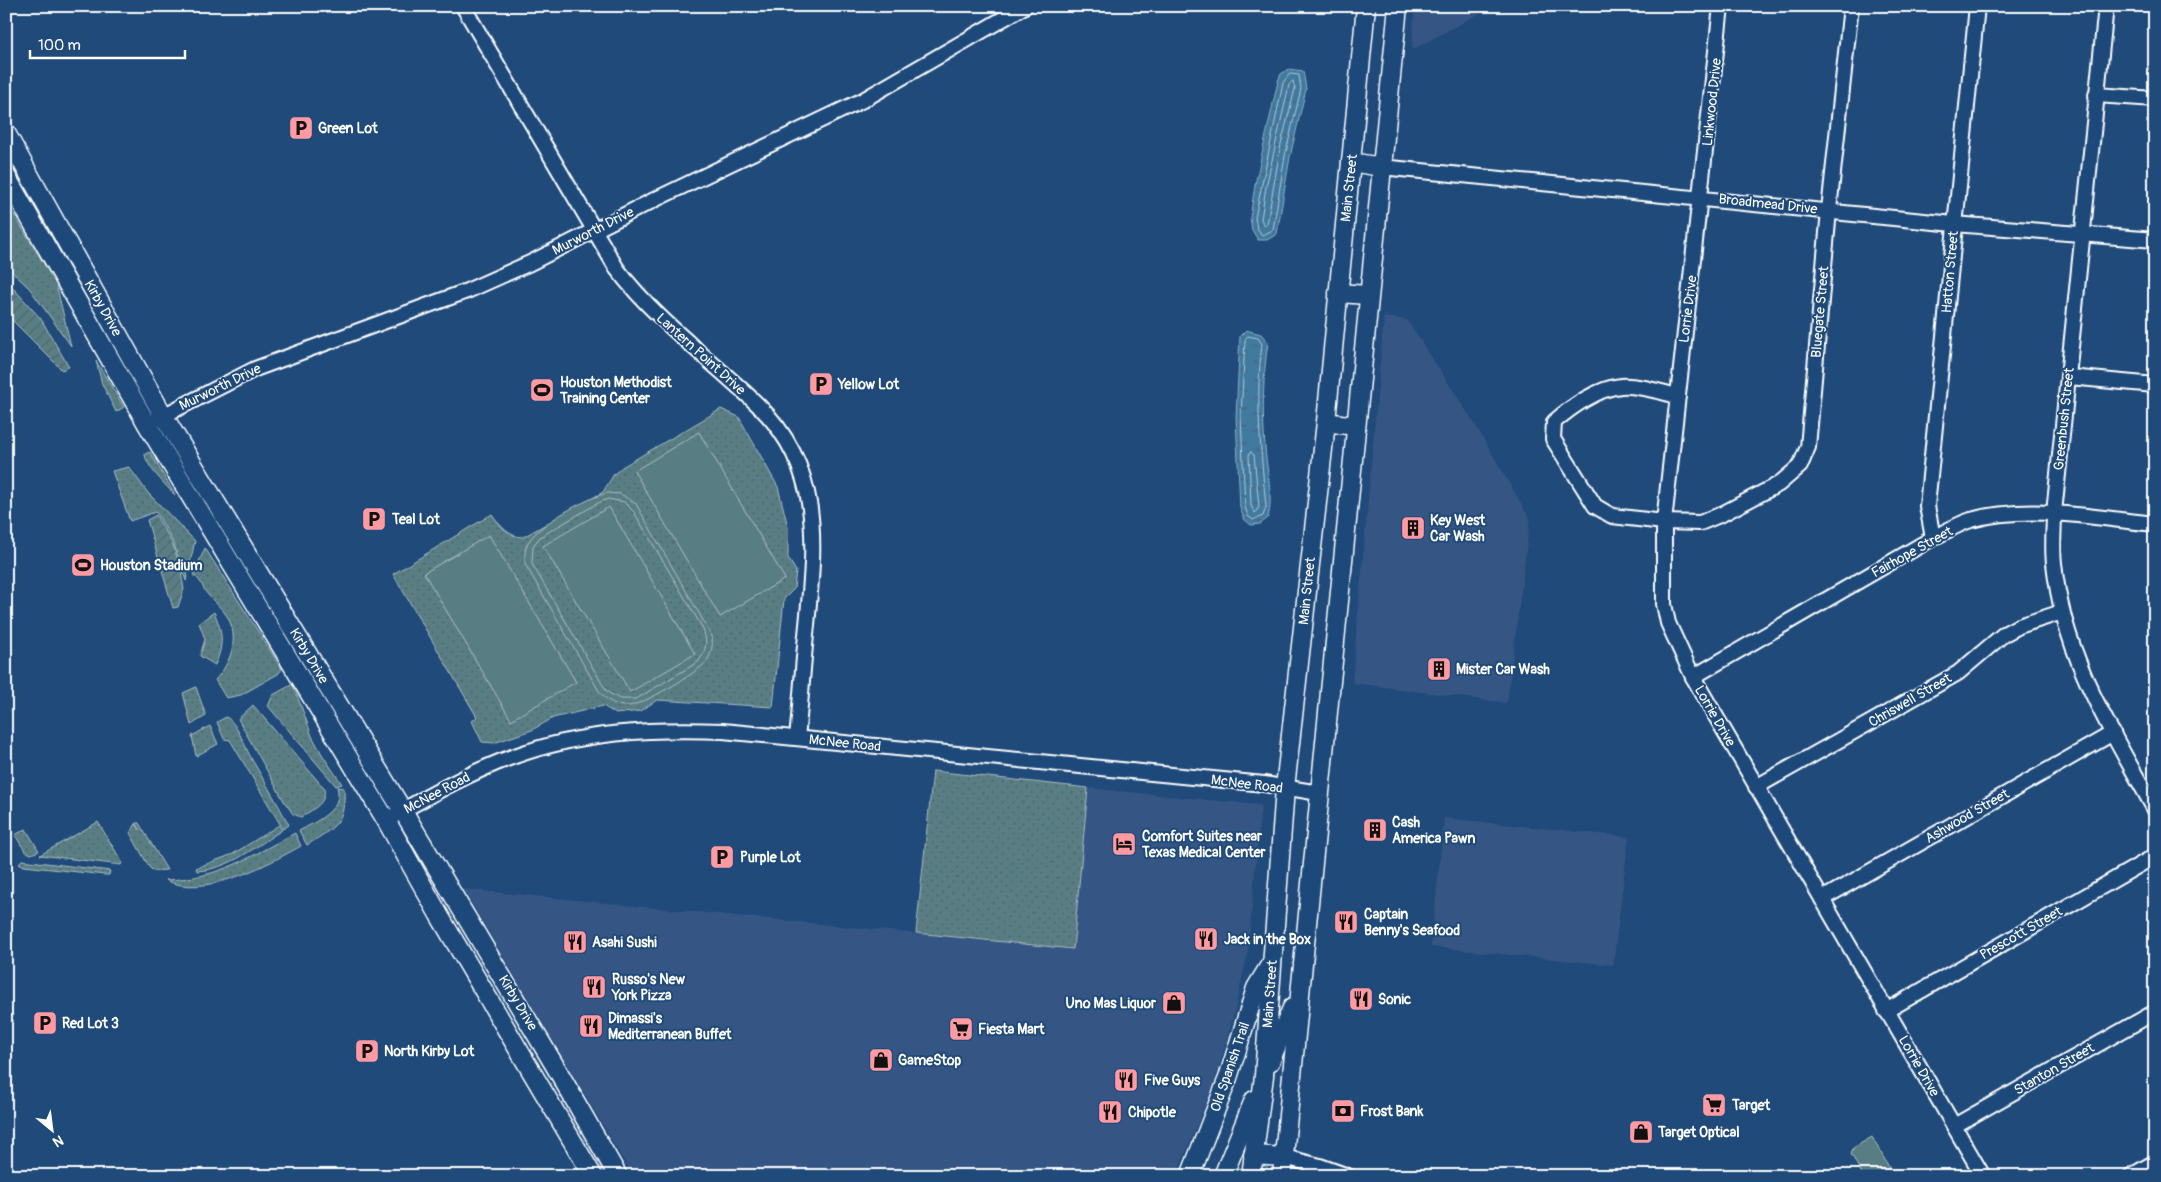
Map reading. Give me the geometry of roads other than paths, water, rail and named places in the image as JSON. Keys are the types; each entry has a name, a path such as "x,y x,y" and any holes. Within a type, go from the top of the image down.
{"main road":[{"name":"Main Street","path":"1251,1176 1264,1076 1285,788 1326,422 1366,6"},
{"name":"Main Street","path":"1282,1176 1398,6"},
{"name":"Kirby Drive","path":"6,133 163,415 403,810 618,1176"},
{"path":"1351,162 1381,167"},
{"name":"Kirby Drive","path":"6,176 147,424 386,820 439,915 593,1176"},
{"path":"44,243 62,233"},
{"path":"1338,293 1368,295"},
{"path":"1326,422 1355,426"},
{"path":"267,624 284,614"},
{"name":"Old Spanish Trail","path":"1193,1175 1228,1078 1256,988 1272,960"},
{"path":"1223,1176 1299,991"},
{"path":"582,1157 600,1147"},
{"path":"1253,1155 1284,1157"}],"street":[{"name":"Lantern Point Drive","path":"463,6 617,269 636,294 671,329 759,406 780,429 796,457 807,487 813,523 813,582 797,738"},
{"name":"Murworth Drive","path":"147,424 255,369 467,291 530,263 593,230 862,100 1025,6"},
{"name":"Linkwood Drive","path":"1701,197 1721,6"},
{"name":"Bluegate Street","path":"1678,396 1623,385 1606,389 1564,413 1554,422 1554,439 1595,506 1612,516 1664,522 1700,523 1722,514 1779,484 1800,466 1808,447 1829,210 1852,6"},
{"name":"Hatton Street","path":"1933,538 1927,506 1977,6"},
{"name":"Greenbush Street","path":"2106,6 2054,513 2053,561 2062,612 2085,682 2155,810"},
{"path":"2096,95 2155,99"},
{"name":"Broadmead Drive","path":"1381,167 1701,197 1954,224 2155,240"},
{"name":"Lorrie Drive","path":"1701,197 1664,522 1664,604 1668,623 1693,677 1756,788 1983,1176"},
{"path":"2069,377 2155,385"},
{"name":"Fairhope Street","path":"1693,677 1933,538 1969,520 2024,513 2054,513 2155,524"},
{"name":"Chriswell Street","path":"1756,788 1958,673 2004,634 2019,626 2062,612"},
{"name":"McNee Road","path":"386,820 469,776 513,756 585,738 631,731 674,729 797,738 1319,793"},
{"name":"Ashwood Street","path":"1822,899 2113,734"},
{"name":"Prescott Street","path":"1886,1011 2155,856"},
{"name":"Stanton Street","path":"1954,1126 2155,1012"},
{"path":"1284,1157 1320,1166 1348,1176"},
{"path":"2131,1176 2155,1162"}],"water":[{"path":"1289,69 1303,71 1306,89 1290,157 1277,234 1267,240 1258,240 1252,230 1250,218 1255,185 1278,81 1281,74"},
{"path":"1246,330 1261,334 1268,342 1263,407 1270,509 1268,518 1260,524 1251,525 1244,519 1240,508 1236,417 1240,336"}],"place":[{"name":"Green Lot","path":"301,128"},
{"name":"Yellow Lot","path":"821,384"},
{"name":"Houston Methodist Training Center","path":"542,390"},
{"name":"Teal Lot","path":"374,519"},
{"name":"Key West Car Wash","path":"1413,528"},
{"name":"Houston Stadium","path":"83,565"},
{"name":"Mister Car Wash","path":"1439,669"},
{"name":"Cash America Pawn","path":"1375,830"},
{"name":"Comfort Suites near Texas Medical Center","path":"1124,844"},
{"name":"Purple Lot","path":"722,857"},
{"name":"Captain Benny's Seafood","path":"1346,922"},
{"name":"Jack in the Box","path":"1206,939"},
{"name":"Asahi Sushi","path":"575,942"},
{"name":"Russo's New York Pizza","path":"594,987"},
{"name":"Sonic","path":"1361,999"},
{"name":"Uno Mas Liquor","path":"1174,1003"},
{"name":"Red Lot 3","path":"45,1023"},
{"name":"Dimassi's Mediterranean Buffet","path":"591,1026"},
{"name":"Fiesta Mart","path":"961,1029"},
{"name":"North Kirby Lot","path":"367,1051"},
{"name":"GameStop","path":"881,1060"},
{"name":"Five Guys","path":"1126,1080"},
{"name":"Target","path":"1714,1105"},
{"name":"Frost Bank","path":"1343,1111"},
{"name":"Chipotle","path":"1110,1112"},
{"name":"Target Optical","path":"1641,1132"}]}
